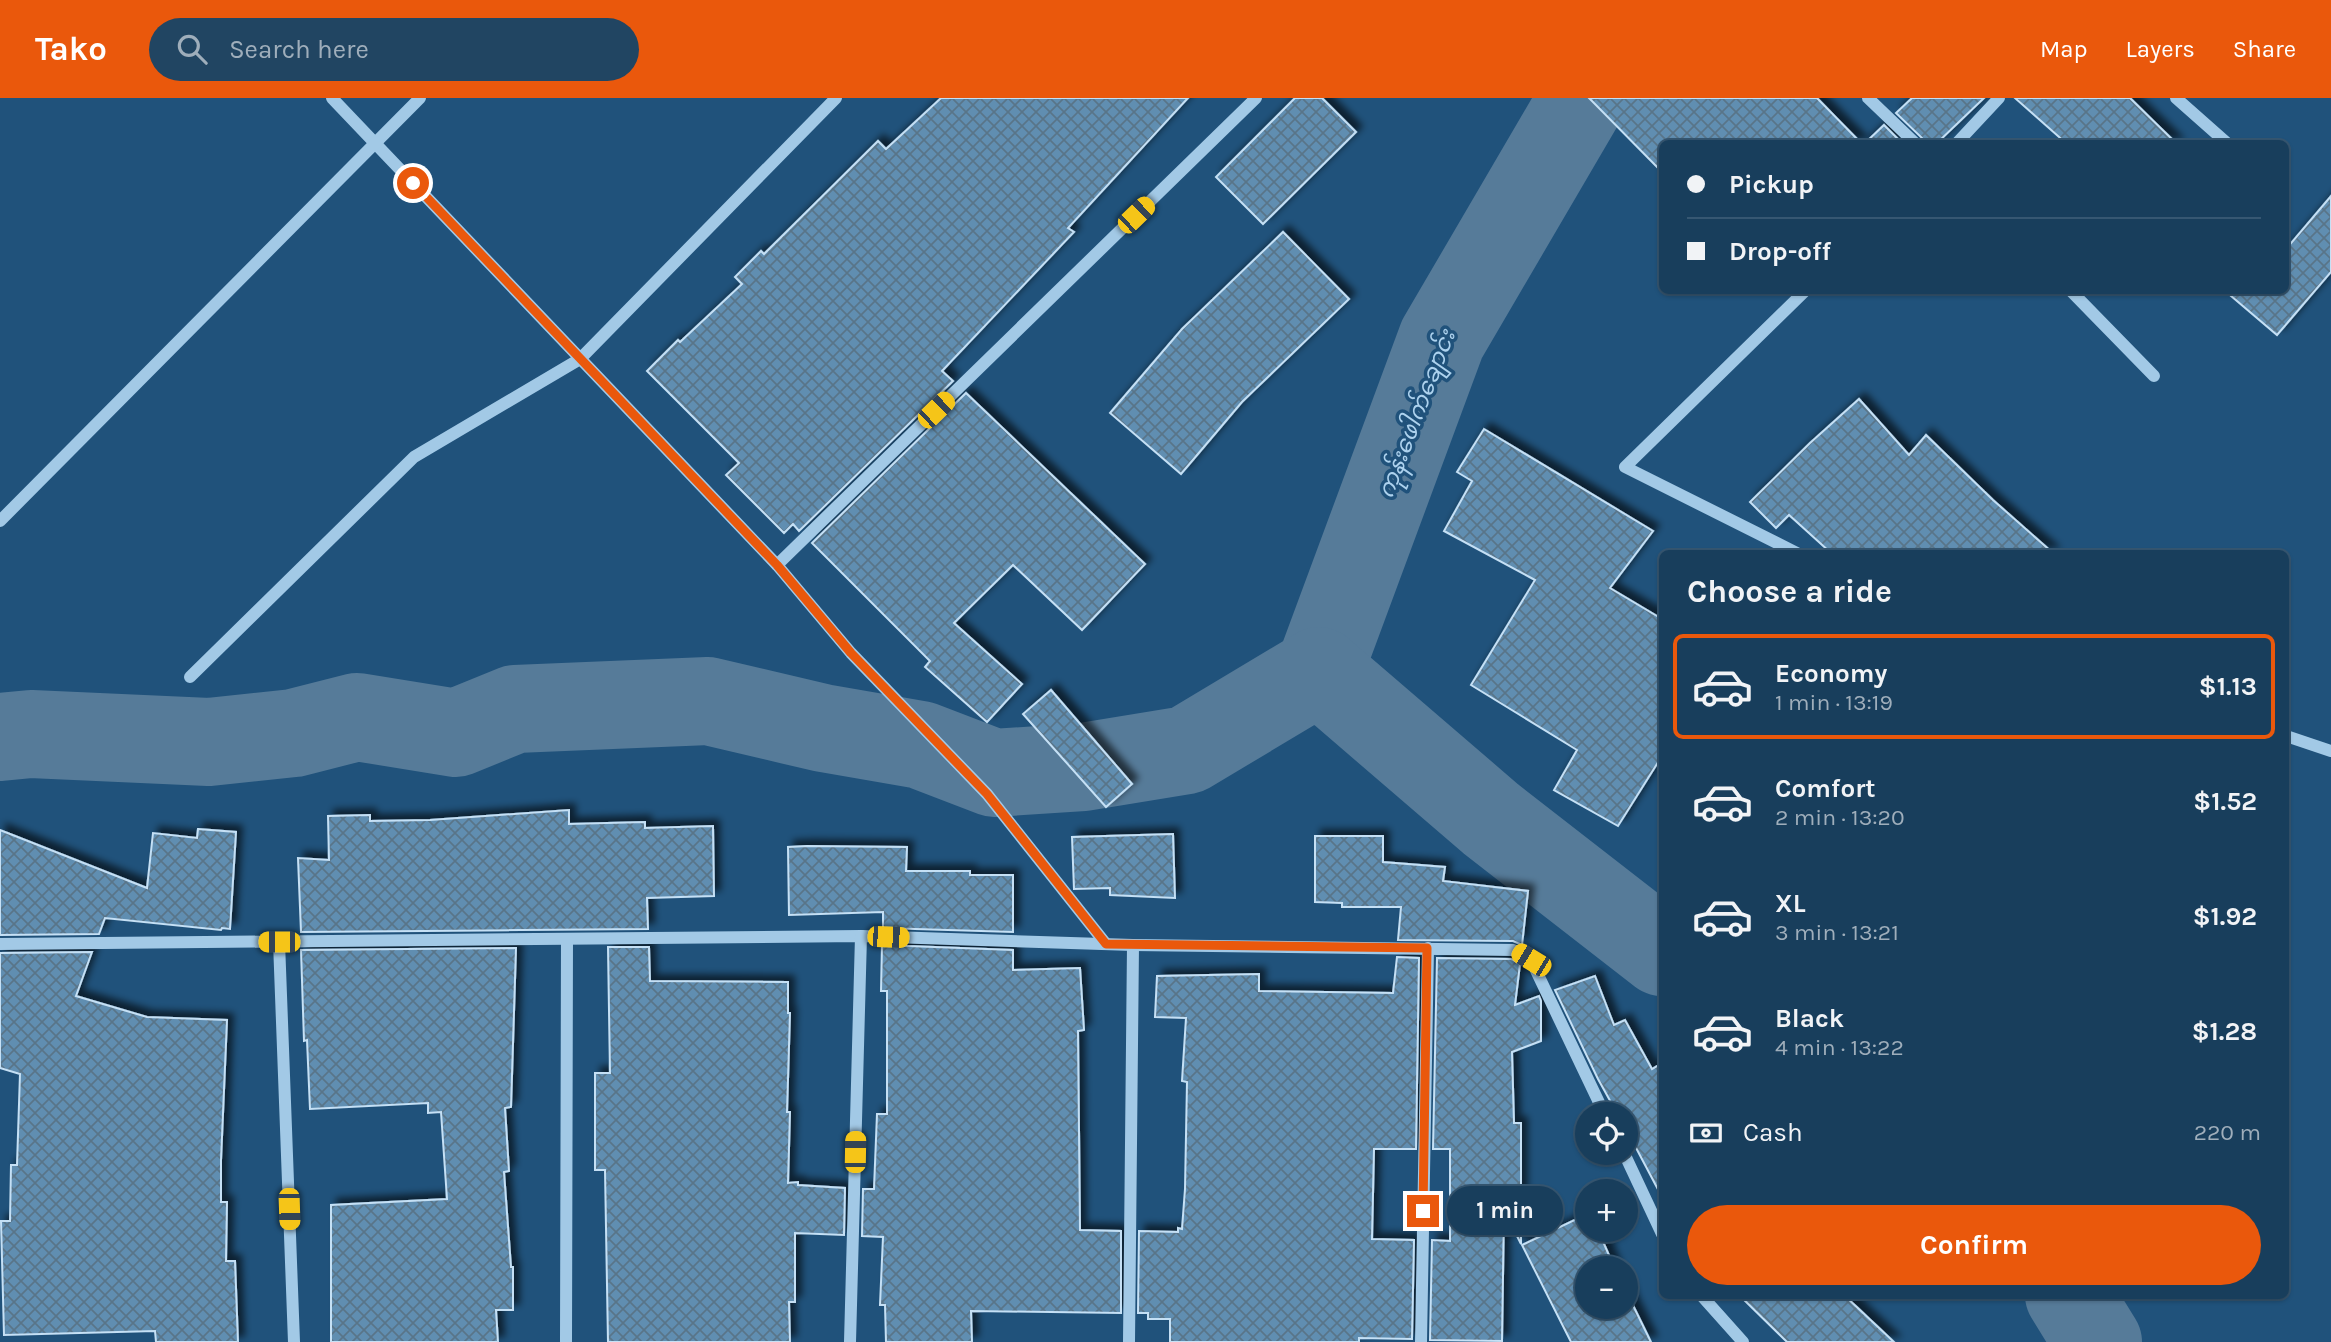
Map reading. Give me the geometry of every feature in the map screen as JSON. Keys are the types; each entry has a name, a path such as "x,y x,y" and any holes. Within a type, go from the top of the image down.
{"street":[{"path":"331,98 777,565 851,653 987,794 1106,944"},
{"path":"0,521 420,98"},
{"path":"190,677 414,457 580,359 836,98"},
{"path":"777,565 1256,98"},
{"path":"1868,98 1912,140"},
{"path":"1960,140 1999,98"},
{"path":"2176,98 2223,140"},
{"path":"1791,550 1625,467 1802,294"},
{"path":"2074,294 2154,376"},
{"path":"2289,737 2331,751"},
{"path":"850,1342 861,936"},
{"path":"0,944 861,936 1133,945 1513,950 1531,960 1599,1102"},
{"path":"566,1342 567,939"},
{"path":"279,942 294,1342"},
{"path":"1129,1342 1133,945"},
{"path":"1421,1342 1427,948"},
{"path":"1629,1165 1659,1228"},
{"path":"1705,1299 1743,1342"}],"building":[{"path":"941,98 1188,98 1068,228 1074,232 942,371 953,381 799,531 793,524 784,533 726,475 739,463 647,371 742,284 735,277 761,251 764,254 878,141 886,149"},
{"path":"1295,98 1322,98 1356,132 1263,224 1216,177"},
{"path":"1589,98 1817,98 1858,140 1659,140 1659,169"},
{"path":"1912,98 1984,98 1940,140 1923,140 1896,113"},
{"path":"2015,98 2130,98 2173,140 2062,140"},
{"path":"1884,125 1899,140 1868,140"},
{"path":"2331,196 2331,272 2277,335 2229,294 2289,294 2289,245"},
{"path":"1283,232 1349,299 1242,402 1181,474 1110,413 1182,329"},
{"path":"966,393 1145,564 1082,630 1013,565 954,623 1022,684 987,722 925,667 930,661 812,543"},
{"path":"1859,399 1909,455 1926,435 2050,550 1828,550 1789,515 1776,528 1750,502"},
{"path":"1484,429 1653,531 1610,588 1659,617 1659,761 1618,826 1554,790 1577,750 1471,685 1535,580 1444,531 1472,481 1457,472"},
{"path":"1051,690 1132,784 1106,807 1023,714"},
{"path":"569,810 569,824 645,822 645,828 713,826 714,896 647,898 648,929 301,932 298,858 329,860 328,816 370,815 370,821 430,820"},
{"path":"198,829 236,832 230,929 105,918 99,934 0,935 0,830 147,888 153,833 197,838"},
{"path":"1173,834 1175,898 1110,895 1110,888 1074,889 1072,837"},
{"path":"1315,836 1383,836 1383,862 1445,867 1443,881 1528,891 1522,945 1513,941 1398,940 1401,907 1342,907 1342,903 1315,902"},
{"path":"788,847 907,847 906,871 970,871 970,875 1013,875 1013,932 883,928 883,912 789,915"},
{"path":"882,945 1013,950 1013,970 1080,968 1084,1030 1078,1031 1080,1230 1121,1231 1121,1313 971,1311 972,1342 886,1342 885,1305 880,1305 883,1237 862,1236 863,1189 874,1189 877,1114 887,1114 887,991 881,991"},
{"path":"608,947 649,947 650,981 788,982 788,1183 845,1188 844,1235 795,1233 795,1302 789,1302 790,1342 608,1342 605,1170 595,1170 595,1073 610,1073"},
{"path":"516,948 511,1107 505,1108 509,1171 504,1172 513,1267 513,1310 496,1310 498,1342 331,1342 331,1205 447,1199 441,1112 428,1113 428,1103 310,1109 307,1040 304,1041 301,950"},
{"path":"92,952 76,996 147,1017 227,1020 221,1202 227,1202 226,1261 235,1261 238,1342 156,1342 155,1331 4,1335 1,1221 10,1221 11,1165 17,1165 20,1074 0,1068 0,953"},
{"path":"1397,957 1419,958 1416,1149 1374,1149 1372,1239 1414,1240 1412,1339 1359,1338 1359,1342 1170,1342 1170,1319 1148,1319 1148,1313 1138,1313 1139,1231 1178,1232 1178,1228 1182,1229 1185,1189 1187,1082 1182,1081 1186,1018 1155,1017 1157,976 1259,974 1259,991 1393,993"},
{"path":"1437,958 1511,959 1520,964 1515,1005 1539,996 1541,1001 1541,1041 1512,1052 1514,1123 1521,1123 1521,1244 1504,1210 1502,1341 1430,1340 1432,1240 1450,1241 1450,1149 1433,1149"},
{"path":"1595,976 1614,1025 1625,1020 1652,1069 1659,1065 1659,1191 1638,1152 1638,1102 1611,1102 1555,990"},
{"path":"1575,1220 1575,1242 1603,1242 1609,1256 1575,1256 1575,1319 1638,1319 1638,1315 1651,1342 1571,1342 1522,1245"},
{"path":"1743,1299 1848,1299 1894,1342 1787,1342"}],"waterway":[{"name":"ကုန်းဖေါက်ချောင်း","path":"1319,671 1442,339 1583,98"},
{"path":"0,737 31,734 209,742 294,733 357,717 456,733 515,709 708,701 823,728 921,745 994,773 1083,767 1187,750 1319,671 1491,819 1659,950"},
{"path":"2071,1299 2098,1342"}],"route":[{"path":"413,183 777,565 851,653 987,794 1106,944 1427,948 1423,1211"}]}
